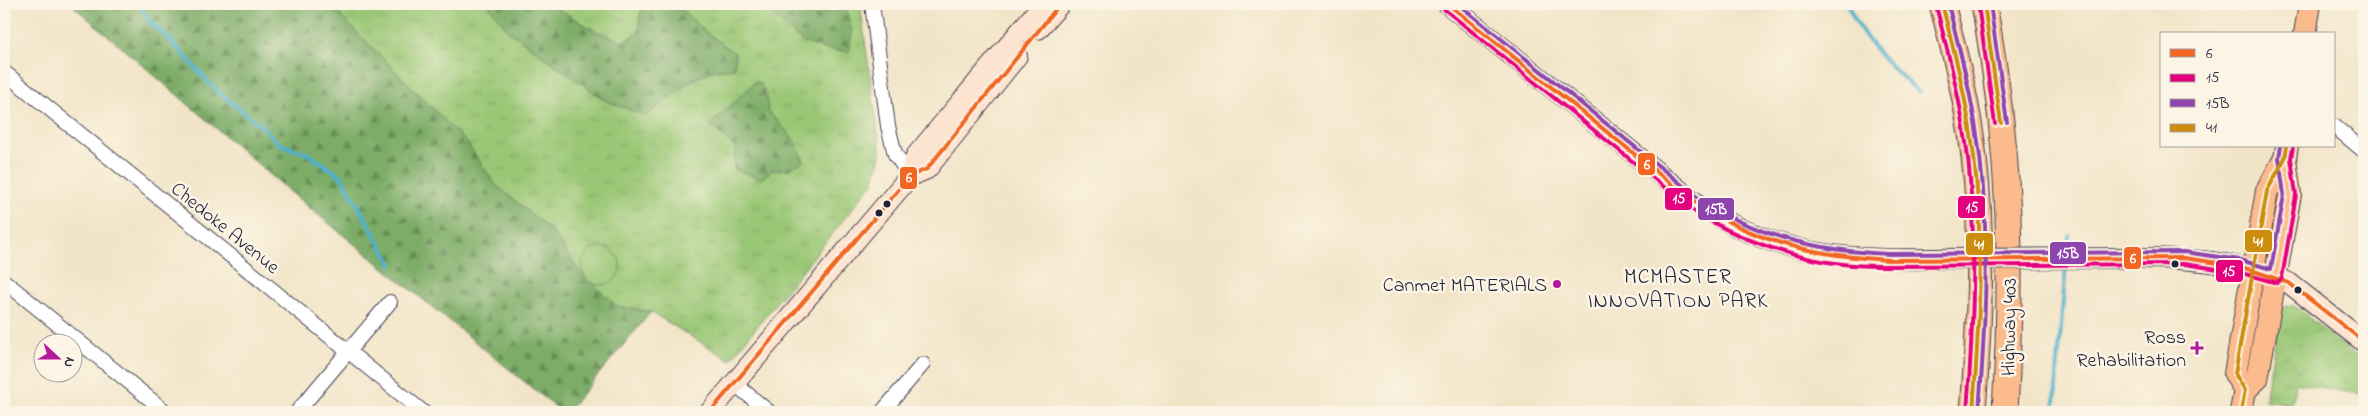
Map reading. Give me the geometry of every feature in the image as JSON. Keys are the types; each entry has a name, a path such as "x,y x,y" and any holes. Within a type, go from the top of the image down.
{"highway":[{"name":"Highway 403","path":"1942,4 1957,62 1974,156 1979,220 1980,286 1972,412"},
{"name":"Highway 403","path":"1984,4 1998,96 2007,195 2009,294 2005,412"}],"main road":[{"path":"710,412 910,176 916,156 1042,4"},
{"path":"910,176 927,169 1060,4"},
{"path":"1448,4 1688,198 1715,217 1759,238 1819,254 1889,260 2184,258 2239,266 2276,277 2288,283 2364,342"},
{"path":"2305,32 2310,4"},
{"path":"2246,390 2235,374 2266,191 2286,152"},
{"path":"2241,412 2246,390 2257,379 2276,277 2290,195 2286,152"}],"street":[{"path":"872,4 888,126 895,154 910,176"},
{"name":"Chedoke Avenue","path":"4,72 423,412"},
{"path":"2336,128 2364,151"},
{"path":"4,281 166,412"},
{"path":"297,412 390,302"},
{"path":"882,412 922,364"},
{"path":"734,383 769,412"}],"green space":[{"path":"71,4 329,4 467,143 495,184 552,231 580,272 617,306 651,312 567,412 562,412 301,201"},
{"path":"297,4 860,4 881,156 873,183 730,360 651,312 613,321"},
{"path":"488,4 550,4 592,29 622,42 639,33 640,15 644,4 676,4 707,33 735,53 735,68 715,70 692,80 646,116 606,101 508,31"},
{"path":"761,4 845,4 852,32 849,52 825,49 802,42"},
{"path":"755,82 761,84 767,98 768,111 795,141 804,161 790,169 772,170 761,179 734,169 735,147 710,125"},
{"path":"601,247 615,252 620,266 615,280 601,285 587,280 582,266 587,252"},
{"path":"2287,305 2294,306 2364,362 2364,395 2296,383 2291,404 2265,400 2280,315 2282,309"}],"waterway":[{"path":"139,4 149,21 170,40 216,90 265,129 279,144 308,154 341,176 392,265"},
{"path":"1847,4 1869,42 1919,92"},
{"path":"2067,253 2069,236"},
{"path":"2054,412 2066,265"}],"transit line":[{"name":"6","path":"710,412 910,176 927,169 1060,4"},
{"name":"6","path":"1448,4 1689,198 1737,226 1760,236 1784,244 1834,255 1889,260 2184,258 2239,266 2289,283 2364,342"},
{"name":"15B","path":"1458,4 1702,201 1746,224 1769,233 1815,246 1889,254 2184,252 2240,260 2271,269 2284,195 2279,158 2281,148"},
{"name":"41","path":"1942,4 1965,99 1977,189 1980,284 1973,412"},
{"name":"15B","path":"1948,4 1971,99 1983,189 1986,284 1979,412"},
{"name":"41","path":"1984,4 2001,123"},
{"name":"15B","path":"1990,4 2007,122"},
{"name":"15","path":"1978,5 1995,124"},
{"name":"15","path":"1936,6 1959,100 1971,190 1973,285 1967,412"},
{"name":"15","path":"1444,9 1694,211 1728,230 1765,246 1824,261 1878,266 2184,264 2238,272 2277,283 2282,278 2296,195 2291,158 2293,148"},
{"name":"41","path":"2241,412 2245,390 2235,374 2267,191 2285,158 2287,148"}],"place":[{"name":"Canmet MATERIALS","path":"1557,284"},
{"name":"Ross Rehabilitation","path":"2197,348"}],"district":[{"name":"MCMASTER INNOVATION PARK","path":"1678,288"}]}
